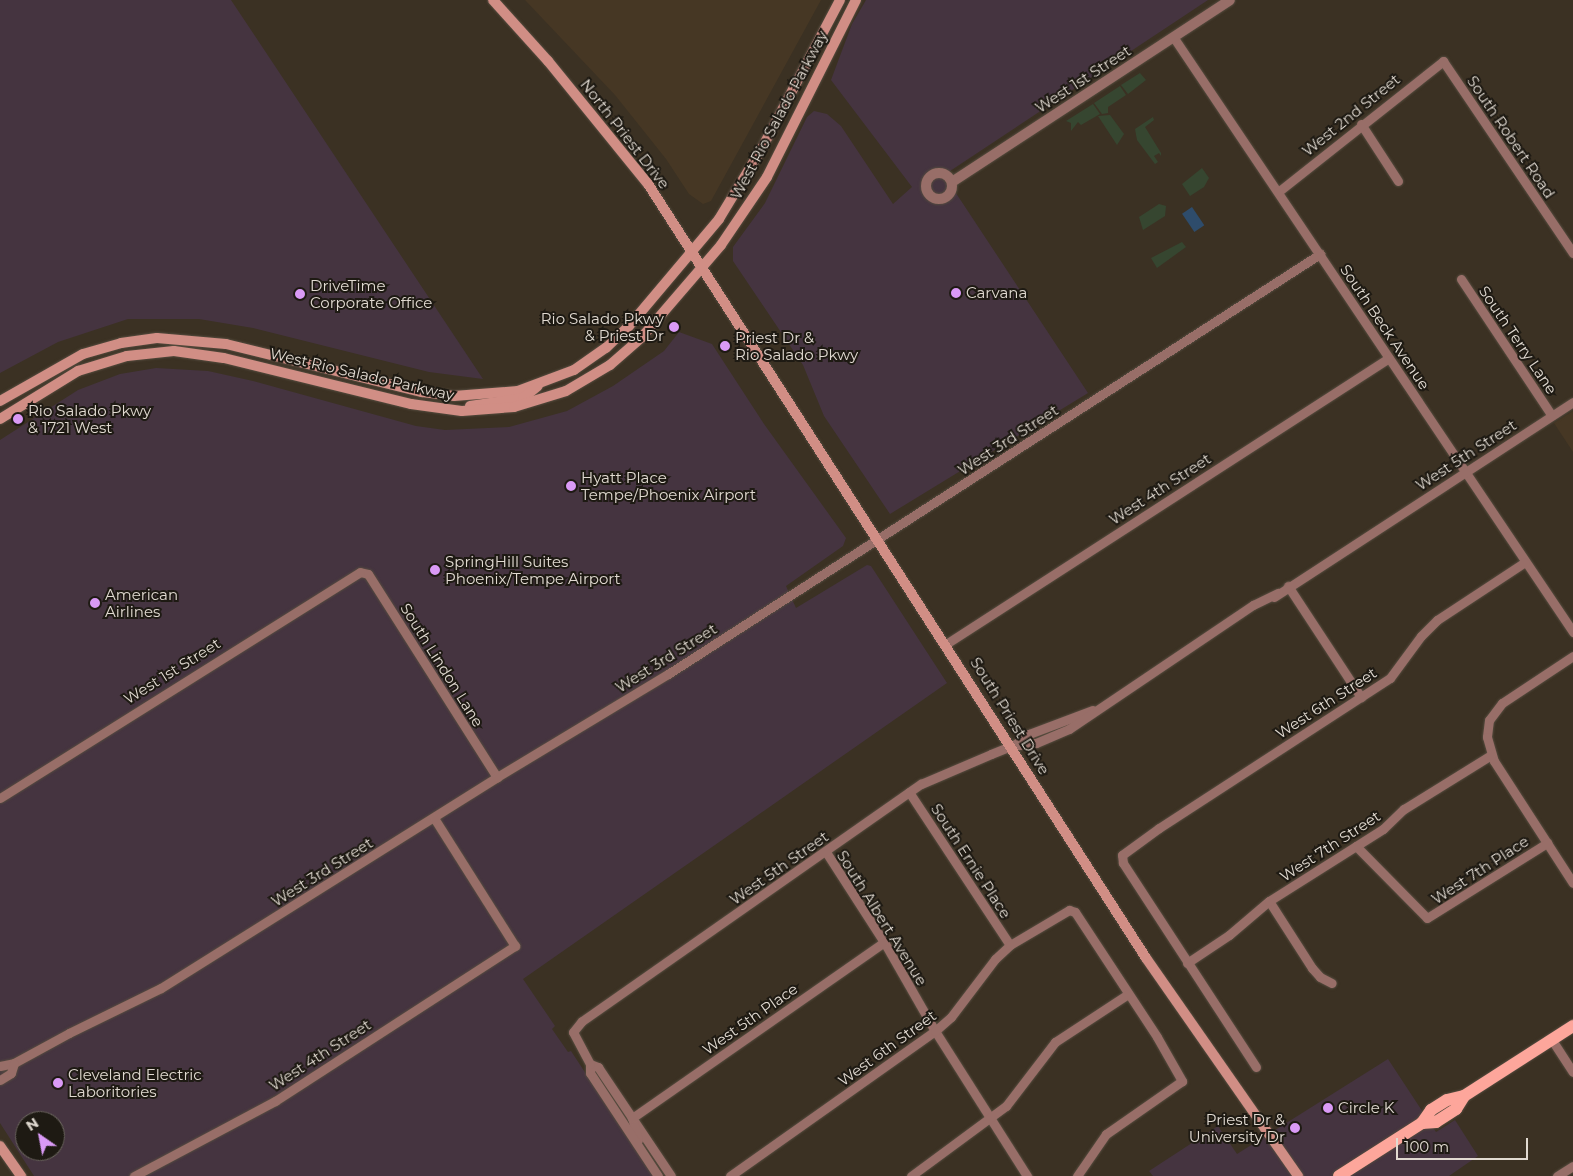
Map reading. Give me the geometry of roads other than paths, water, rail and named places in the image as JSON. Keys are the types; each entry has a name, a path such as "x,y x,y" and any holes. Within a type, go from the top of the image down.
{"main road":[{"name":"North Priest Drive","path":"492,0 516,24 621,148 703,268"},
{"name":"North Priest Drive","path":"503,0 516,24"},
{"name":"West Rio Salado Parkway","path":"0,401 83,354 121,343 175,338 226,344 454,396 498,394 538,386 574,370 606,348 648,306 692,252 747,175 840,0"},
{"name":"West Rio Salado Parkway","path":"0,418 78,371 127,356 174,351 234,360 411,404 462,411 514,407 554,396 610,365 647,332 703,268 767,177 856,0"},
{"name":"South Priest Drive","path":"703,268 1012,746 1146,958 1298,1176"},
{"path":"174,351 175,338"},
{"path":"234,360 247,358 276,363 288,359"},
{"path":"462,411 472,406 523,398 538,386"},
{"path":"1339,1176 1422,1123 1439,1105 1464,1096 1573,1026"},
{"path":"0,1146 20,1176"}],"street":[{"name":"West 1st Street","path":"952,182 1230,0"},
{"name":"South Beck Avenue","path":"1174,38 1573,632"},
{"name":"West 2nd Street","path":"1278,192 1361,124 1443,61"},
{"name":"South Robert Road","path":"1443,61 1573,253"},
{"path":"1361,124 1398,181"},
{"name":"West 3rd Street","path":"0,1066 14,1063 161,988 497,777 668,674 1320,254"},
{"name":"South Terry Lane","path":"1461,279 1552,416"},
{"name":"West 4th Street","path":"946,644 1389,358"},
{"name":"West 5th Street","path":"590,1064 573,1032 582,1021 826,852 909,792 947,771 1012,746 1029,734 1099,708 1241,616 1267,596 1278,593 1338,555 1360,537 1374,532 1573,402"},
{"name":"West 6th Street","path":"1187,963 1122,863 1126,850 1390,678 1413,646 1437,620 1525,562"},
{"name":"West 1st Street","path":"0,798 360,572"},
{"name":"South Lindon Lane","path":"360,572 368,574 497,777"},
{"path":"1288,586 1361,698"},
{"path":"1573,656 1502,703 1489,720 1487,737 1491,755 1573,883"},
{"name":"West 7th Street","path":"1187,963 1229,936 1269,901 1383,829 1404,809 1491,755"},
{"name":"South Ernie Place","path":"909,792 1010,945"},
{"name":"West 4th Street","path":"134,1176 275,1101 515,946 434,818"},
{"name":"West 7th Place","path":"1356,846 1427,918 1547,843"},
{"name":"South Albert Avenue","path":"826,852 884,942 935,1032 1027,1176"},
{"path":"1269,901 1312,968 1320,977 1332,983"},
{"name":"West 6th Street","path":"730,1176 935,1032 951,1017 980,976 1010,945 1069,910 1075,912 1128,994"},
{"name":"West 5th Place","path":"632,1118 884,942"},
{"path":"1187,963 1256,1067"},
{"path":"910,1176 992,1119 1011,1101 1055,1042 1128,994 1182,1081 1106,1134 1077,1176"},
{"path":"1552,1040 1573,1072"},
{"name":"West 3rd Street","path":"0,1080 11,1073 14,1063"},
{"path":"658,1176 590,1073 590,1064 598,1067 671,1176"},
{"path":"632,1118 641,1151"},
{"path":"1557,1176 1573,1166"}],"water":[{"path":"1192,207 1204,225 1194,232 1182,214"}],"place":[{"name":"Carvana","path":"956,293"},
{"name":"DriveTime Corporate Office","path":"300,294"},
{"name":"Rio Salado Pkwy & Priest Dr","path":"674,327"},
{"name":"Priest Dr & Rio Salado Pkwy","path":"725,346"},
{"name":"Rio Salado Pkwy & 1721 West","path":"18,419"},
{"name":"Hyatt Place Tempe/Phoenix Airport","path":"571,486"},
{"name":"SpringHill Suites Phoenix/Tempe Airport","path":"435,570"},
{"name":"American Airlines","path":"95,603"},
{"name":"Cleveland Electric Laboritories","path":"58,1083"},
{"name":"Circle K","path":"1328,1108"},
{"name":"Priest Dr & University Dr","path":"1295,1128"}]}
